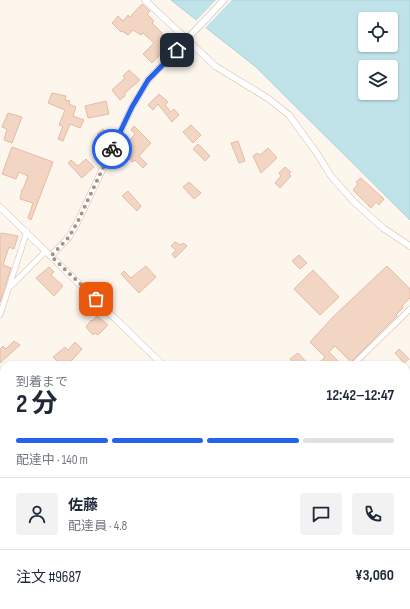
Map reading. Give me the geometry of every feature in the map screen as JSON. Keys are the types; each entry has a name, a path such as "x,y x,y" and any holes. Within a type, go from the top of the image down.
{"street":[{"path":"145,0 214,66 269,99 289,115 331,176 354,201 383,228 410,246"},
{"path":"10,286 69,237 132,107 148,80 224,0"},
{"path":"0,207 159,361"},
{"path":"0,315 27,232"},
{"path":"357,361 410,309"}],"water":[{"path":"171,0 410,0 410,220 256,67"}],"pier":[{"path":"216,0 232,0 204,29 195,22"}],"building":[{"path":"142,4 150,11 147,14 154,21 152,23 172,43 152,63 143,54 154,43 143,33 141,35 133,30 128,35 122,31 121,32 112,23 118,16 123,21 128,15 130,17"},
{"path":"129,70 140,80 125,93 125,96 120,100 112,90 125,78 123,76"},
{"path":"52,93 66,96 65,100 70,101 69,104 76,107 73,116 84,120 80,128 70,124 63,141 58,139 63,126 59,125 65,110 48,103"},
{"path":"159,94 168,102 165,105 171,112 174,109 179,115 172,122 158,104 153,110 148,105"},
{"path":"106,101 109,114 88,118 85,106"},
{"path":"8,113 22,117 12,143 4,140 7,129 2,127"},
{"path":"191,125 201,135 193,143 183,132"},
{"path":"134,126 151,143 139,156 147,164 143,168 135,160 133,162 120,152 135,134 131,130"},
{"path":"103,129 110,136 104,141 97,134"},
{"path":"238,141 245,161 239,163 231,143"},
{"path":"198,144 210,156 205,161 193,149"},
{"path":"12,147 53,162 31,220 28,218 33,203 20,199 22,189 28,176 19,172 16,179 2,174"},
{"path":"268,148 277,158 261,173 253,156 257,153 260,155"},
{"path":"86,159 94,167 82,178 68,163 71,160 78,166"},
{"path":"285,167 291,172 289,174 291,176 280,188 275,183 281,176 279,173"},
{"path":"361,178 384,199 379,205 376,202 371,208 353,190 358,184 356,182"},
{"path":"189,182 201,193 194,199 183,187"},
{"path":"128,191 141,206 137,211 122,196"},
{"path":"2,233 18,236 14,249 9,247 3,265 11,268 0,302 0,234"},
{"path":"175,242 181,245 183,243 187,246 175,258 172,254 176,250 171,246"},
{"path":"299,255 307,263 300,269 292,261"},
{"path":"146,266 156,277 139,293 121,274 124,271 131,278"},
{"path":"387,266 410,289 410,298 402,306 403,308 396,315 397,316 352,361 350,361 335,346 329,352 338,361 321,361 325,357 310,342 334,316"},
{"path":"49,267 54,272 51,275 63,286 54,296 36,278"},
{"path":"313,270 339,297 320,315 294,289"},
{"path":"97,316 108,325 98,335 95,333 93,335 86,327 91,320 92,321"},
{"path":"14,341 20,345 2,361 0,361 0,349 3,346 6,349"},
{"path":"75,342 82,349 71,361 57,361 53,357 65,347 68,350"},
{"path":"399,349 409,359 406,361 402,361 395,353"},
{"path":"298,353 305,361 292,361 290,359"}],"way so far":[{"path":"96,299 51,256 69,237 112,149"}],"route":[{"path":"112,149 132,107 148,80 177,50"}]}
